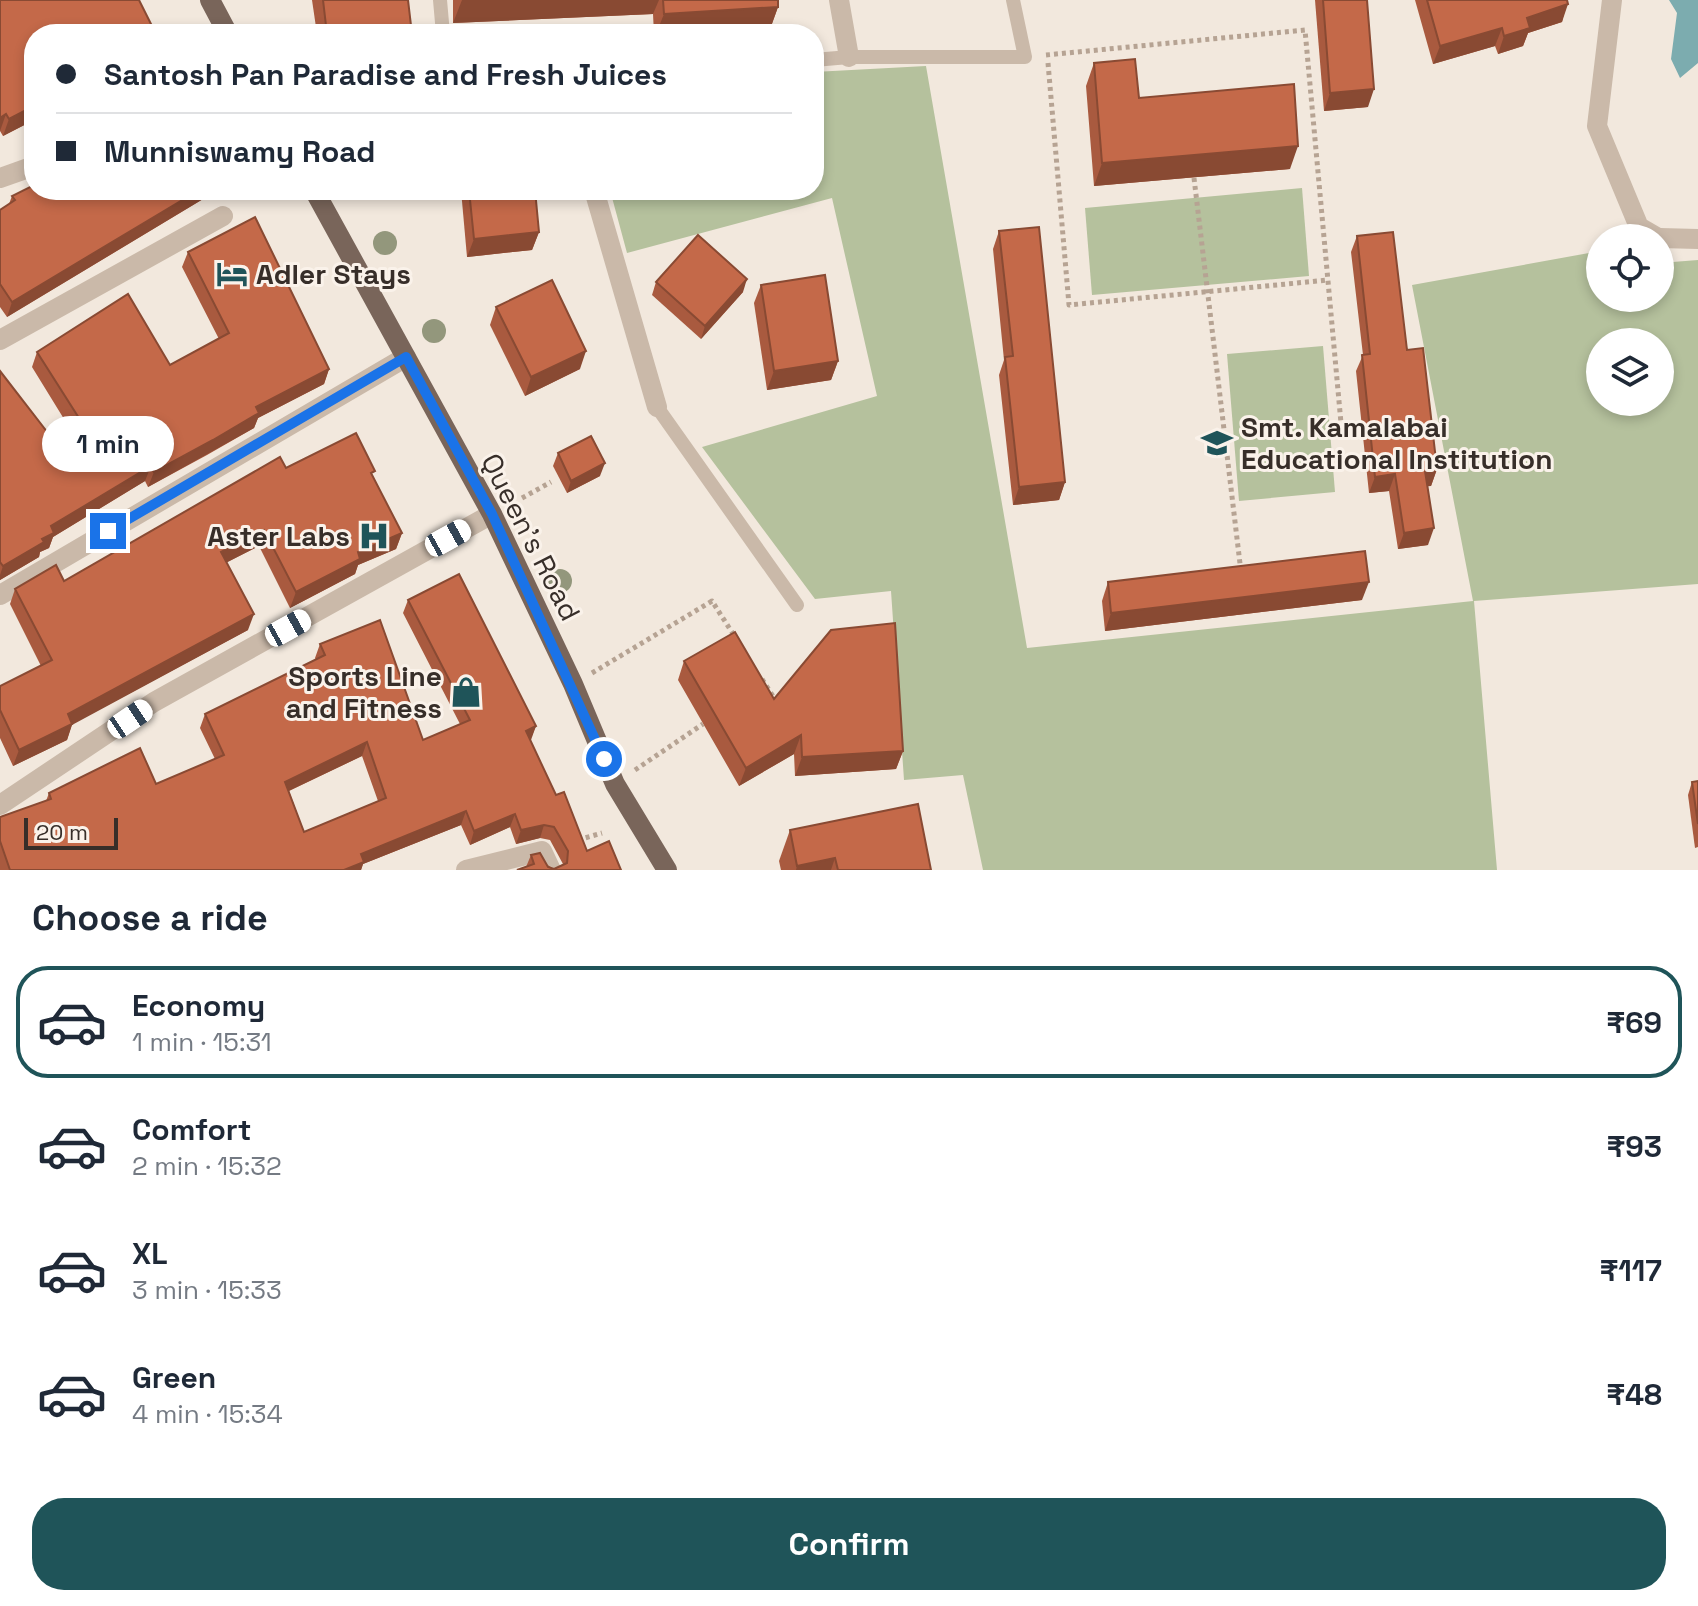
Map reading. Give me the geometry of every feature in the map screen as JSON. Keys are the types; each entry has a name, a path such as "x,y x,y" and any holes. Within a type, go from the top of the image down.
{"main road":[{"path":"210,0 223,24"},
{"name":"Queen's Road","path":"320,200 492,514 573,684 615,784 667,870"}],"street":[{"path":"839,0 849,57"},
{"path":"1612,0 1597,126 1638,224"},
{"path":"0,178 24,170"},
{"path":"597,200 657,407"},
{"path":"0,340 223,216"},
{"path":"1674,238 1698,239"},
{"path":"0,595 406,357"},
{"path":"0,805 154,702 492,514"},
{"path":"466,870 542,851 551,870"}],"lane":[{"path":"440,0 442,24"},
{"path":"824,59 1025,57 1013,0"},
{"path":"657,407 797,605"}],"path":[{"path":"1025,57 1305,30 1342,434"},
{"path":"1047,55 1069,305 1328,280"},
{"path":"1194,178 1241,576"},
{"path":"522,498 551,482"},
{"path":"573,684 712,601 736,639"},
{"path":"761,678 778,703"},
{"path":"615,784 703,724"},
{"path":"542,851 602,833"}],"green space":[{"path":"926,66 1027,648 1473,601 1412,285 1586,254 1586,312 1674,312 1674,262 1698,260 1698,584 1474,601 1497,870 983,870 963,775 904,780 891,591 815,599 702,447 877,396 832,198 627,253 613,200 824,200 824,71"},
{"path":"1302,188 1309,276 1092,295 1085,208"},
{"path":"1323,346 1335,492 1239,501 1227,354"}],"water":[{"path":"1669,0 1698,0 1698,63 1680,78 1671,59 1677,13"}],"building":[{"path":"0,0 139,0 151,24 24,24 24,111 9,119 6,114 0,118"},
{"path":"323,0 408,0 411,24 326,24"},
{"path":"663,0 778,0 778,7 664,14"},
{"path":"1323,0 1367,0 1374,89 1330,93"},
{"path":"1427,0 1567,0 1568,4 1527,18 1530,28 1504,36 1502,28 1440,46"},
{"path":"1135,59 1139,98 1294,84 1298,146 1102,163 1094,63"},
{"path":"24,190 24,200 182,200 12,302 0,284 0,210 15,200 12,196"},
{"path":"470,200 536,200 539,232 474,239"},
{"path":"255,217 329,369 256,407 259,413 213,440 154,472 151,466 51,526 54,533 42,539 44,542 3,566 0,562 0,371 65,455 91,437 37,352 128,294 170,365 229,333 188,252"},
{"path":"1039,227 1065,482 1019,487 1005,357 1013,356 999,231"},
{"path":"1393,232 1407,350 1423,348 1437,469 1425,471 1434,528 1404,533 1395,474 1375,477 1362,355 1370,354 1357,236"},
{"path":"698,235 747,279 705,326 656,282"},
{"path":"825,275 838,361 774,371 761,285"},
{"path":"552,280 586,351 531,377 496,307"},
{"path":"356,433 375,471 371,473 402,533 358,552 360,559 296,592 264,530 221,552 254,614 68,714 72,724 19,750 0,710 0,686 52,660 15,589 56,565 64,581 280,457 286,468"},
{"path":"591,436 605,463 571,481 558,453"},
{"path":"1365,551 1369,582 1111,613 1108,582"},
{"path":"459,574 536,726 526,731 556,795 564,792 587,851 609,841 621,870 517,870 534,864 531,855 540,853 548,867 554,869 567,863 568,851 554,827 544,825 521,830 515,814 474,831 466,811 361,854 364,862 344,870 10,870 0,841 0,817 51,799 49,793 140,748 156,784 224,755 205,714 325,655 320,644 380,620 423,740 470,720 408,600","holes":["367,742 386,798 304,832 285,782"]},
{"path":"895,623 903,751 802,757 801,735 746,768 684,661 735,632 774,699 831,630"},
{"path":"1698,781 1698,824 1692,782"},
{"path":"918,804 931,870 838,870 835,858 797,866 790,830"}],"place":[{"name":"Adler Stays","path":"232,274"},
{"name":"Smt. Kamalabai Educational Institution","path":"1217,443"},
{"name":"Aster Labs","path":"374,536"},
{"name":"Sports Line and Fitness","path":"466,692"}],"route":[{"path":"108,531 406,357 492,514 573,684 604,759"}]}
